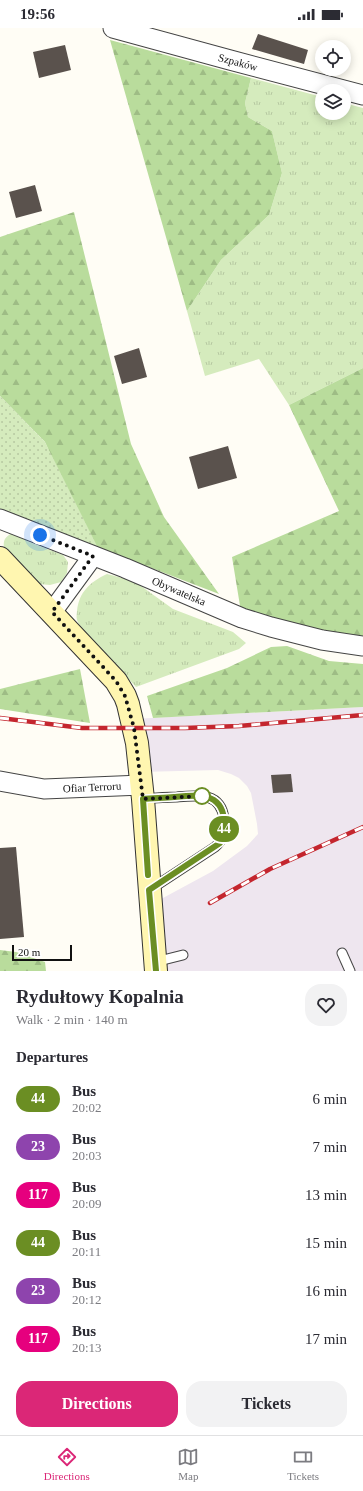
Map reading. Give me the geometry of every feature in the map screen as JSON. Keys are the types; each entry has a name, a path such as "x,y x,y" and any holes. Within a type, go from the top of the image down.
{"street":[{"name":"Szpaków","path":"113,28 363,95"},
{"name":"Obywatelska","path":"0,519 242,618 270,627 322,640 363,646"},
{"path":"52,612 93,556"},
{"path":"0,558 116,681 125,696 134,728 142,792 155,967"},
{"name":"Ofiar Terroru","path":"0,782 44,789 142,792"}],"lane":[{"path":"142,792 204,796 218,803 222,808 224,822 223,837 215,847 149,890"},
{"path":"342,953 350,971"},
{"path":"155,967 183,955"}],"shaded area":[{"path":"363,707 363,971 156,971 150,905 213,871 247,846 258,834 251,793 247,786 239,778 218,770 140,772 132,719"}],"green space":[{"path":"110,40 251,78 245,103 248,117 272,131 282,173 269,215 221,260 187,311"},
{"path":"251,78 315,95 315,120 351,120 351,105 363,108 363,368 289,405 259,359 205,376 187,311 221,260 269,215 282,173 272,131 248,117 245,103"},
{"path":"74,212 131,444 164,517 219,594 89,544 45,442 0,396 0,237"},
{"path":"363,368 363,646 242,618 232,557 339,511 289,405"},
{"path":"0,396 45,442 99,550 0,509"},
{"path":"12,533 29,542 63,555 68,562 67,573 61,582 50,585 39,584 4,548 5,539"},
{"path":"107,574 134,581 173,609 233,632 246,643 239,649 136,687 86,634 77,620 78,604 86,588 95,580"},
{"path":"287,646 329,661 363,664 363,707 153,718 147,696 227,668 271,647"},
{"path":"80,669 90,723 0,709 0,689"},
{"path":"0,950 16,952 45,962 46,971 0,971"}],"building":[{"path":"258,34 308,50 304,64 252,49"},
{"path":"65,45 71,70 39,78 33,52"},
{"path":"35,185 42,211 16,218 9,192"},
{"path":"139,348 147,377 122,384 114,356"},
{"path":"228,446 237,478 198,489 189,457"},
{"path":"291,774 293,792 273,793 271,775"},
{"path":"16,847 24,937 0,939 0,848"}],"railway":[{"path":"0,718 82,728 185,728 239,726 363,715"},
{"path":"210,903 270,869 363,827"}],"bus line":[{"name":"44","path":"148,875 143,799 193,795 204,796 213,799 218,803 222,808 224,822 223,837 220,843 149,890 156,971"}],"route":[{"path":"40,535 93,556 52,612 116,681 125,696 137,743 143,799 193,795 204,796 202,796"}]}
